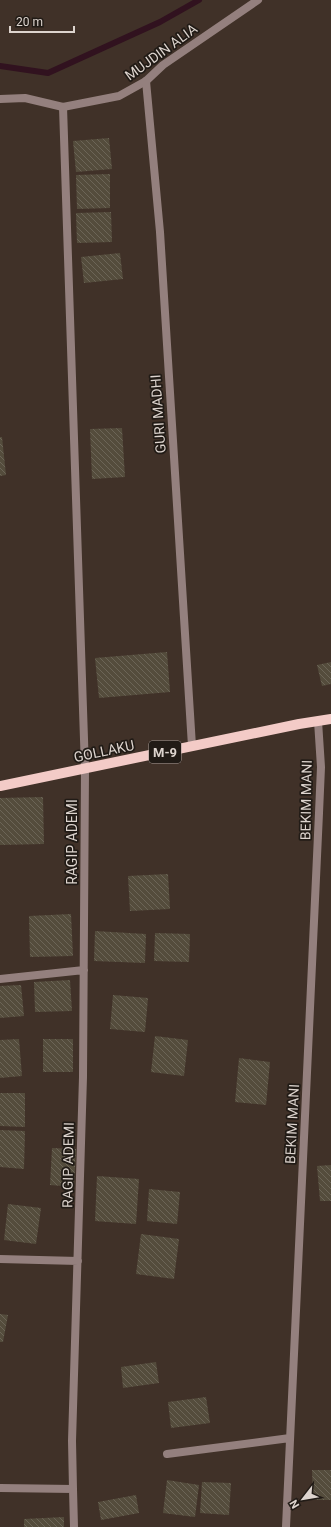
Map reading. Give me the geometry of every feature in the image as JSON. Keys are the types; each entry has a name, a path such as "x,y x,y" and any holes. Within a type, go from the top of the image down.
{"main road":[{"name":"GOLLAKU","path":"0,786 299,724 331,719"}],"street":[{"name":"MUJDIN ALIA","path":"0,99 25,98 63,108 119,96 146,81 163,65 258,0"},
{"name":"GURI MADHI","path":"146,81 160,232 192,746"},
{"name":"RAGIP ADEMI","path":"63,108 85,769 84,970 78,1261 72,1441 74,1527"},
{"name":"BEKIM MANI","path":"286,1527 319,821 320,767 318,721"},
{"path":"0,979 84,970"},
{"path":"0,1259 78,1261"},
{"path":"167,1454 290,1438"},
{"path":"0,1488 73,1489"}],"building":[{"path":"109,138 112,169 76,172 73,141"},
{"path":"110,174 110,208 77,209 76,175"},
{"path":"111,212 112,242 77,243 76,213"},
{"path":"120,253 123,279 84,283 81,257"},
{"path":"122,428 125,477 92,479 90,429"},
{"path":"0,437 2,437 6,475 0,476"},
{"path":"167,652 170,692 99,698 95,658"},
{"path":"331,662 331,684 322,686 317,665"},
{"path":"43,797 44,844 0,845 0,798"},
{"path":"168,874 170,909 130,911 128,876"},
{"path":"71,914 73,956 30,957 29,916"},
{"path":"95,931 146,934 145,963 94,961"},
{"path":"155,933 190,934 189,962 154,961"},
{"path":"70,980 72,1011 35,1012 34,982"},
{"path":"21,985 24,1016 0,1018 0,986"},
{"path":"113,995 148,998 145,1032 110,1029"},
{"path":"155,1036 188,1040 184,1076 151,1072"},
{"path":"19,1039 22,1076 0,1078 0,1040"},
{"path":"43,1039 73,1039 73,1072 43,1072"},
{"path":"239,1058 270,1062 266,1105 235,1102"},
{"path":"0,1093 25,1093 25,1127 0,1126"},
{"path":"0,1130 25,1131 24,1169 0,1167"},
{"path":"52,1148 76,1149 74,1187 50,1185"},
{"path":"331,1165 331,1201 320,1201 317,1166"},
{"path":"97,1176 139,1179 136,1224 95,1221"},
{"path":"149,1189 180,1192 177,1224 147,1221"},
{"path":"8,1204 41,1208 36,1244 4,1240"},
{"path":"141,1234 179,1239 174,1279 136,1274"},
{"path":"0,1314 8,1315 3,1342 0,1342"},
{"path":"156,1362 159,1383 123,1388 121,1367"},
{"path":"206,1397 210,1423 171,1428 168,1402"},
{"path":"312,1470 331,1470 331,1500 313,1500"},
{"path":"167,1480 199,1485 195,1517 163,1513"},
{"path":"202,1482 231,1483 229,1515 200,1513"},
{"path":"136,1495 139,1513 101,1520 98,1502"},
{"path":"64,1517 64,1527 24,1527 24,1519"}],"waterway":[{"path":"0,66 48,73 160,22 199,0"}]}
